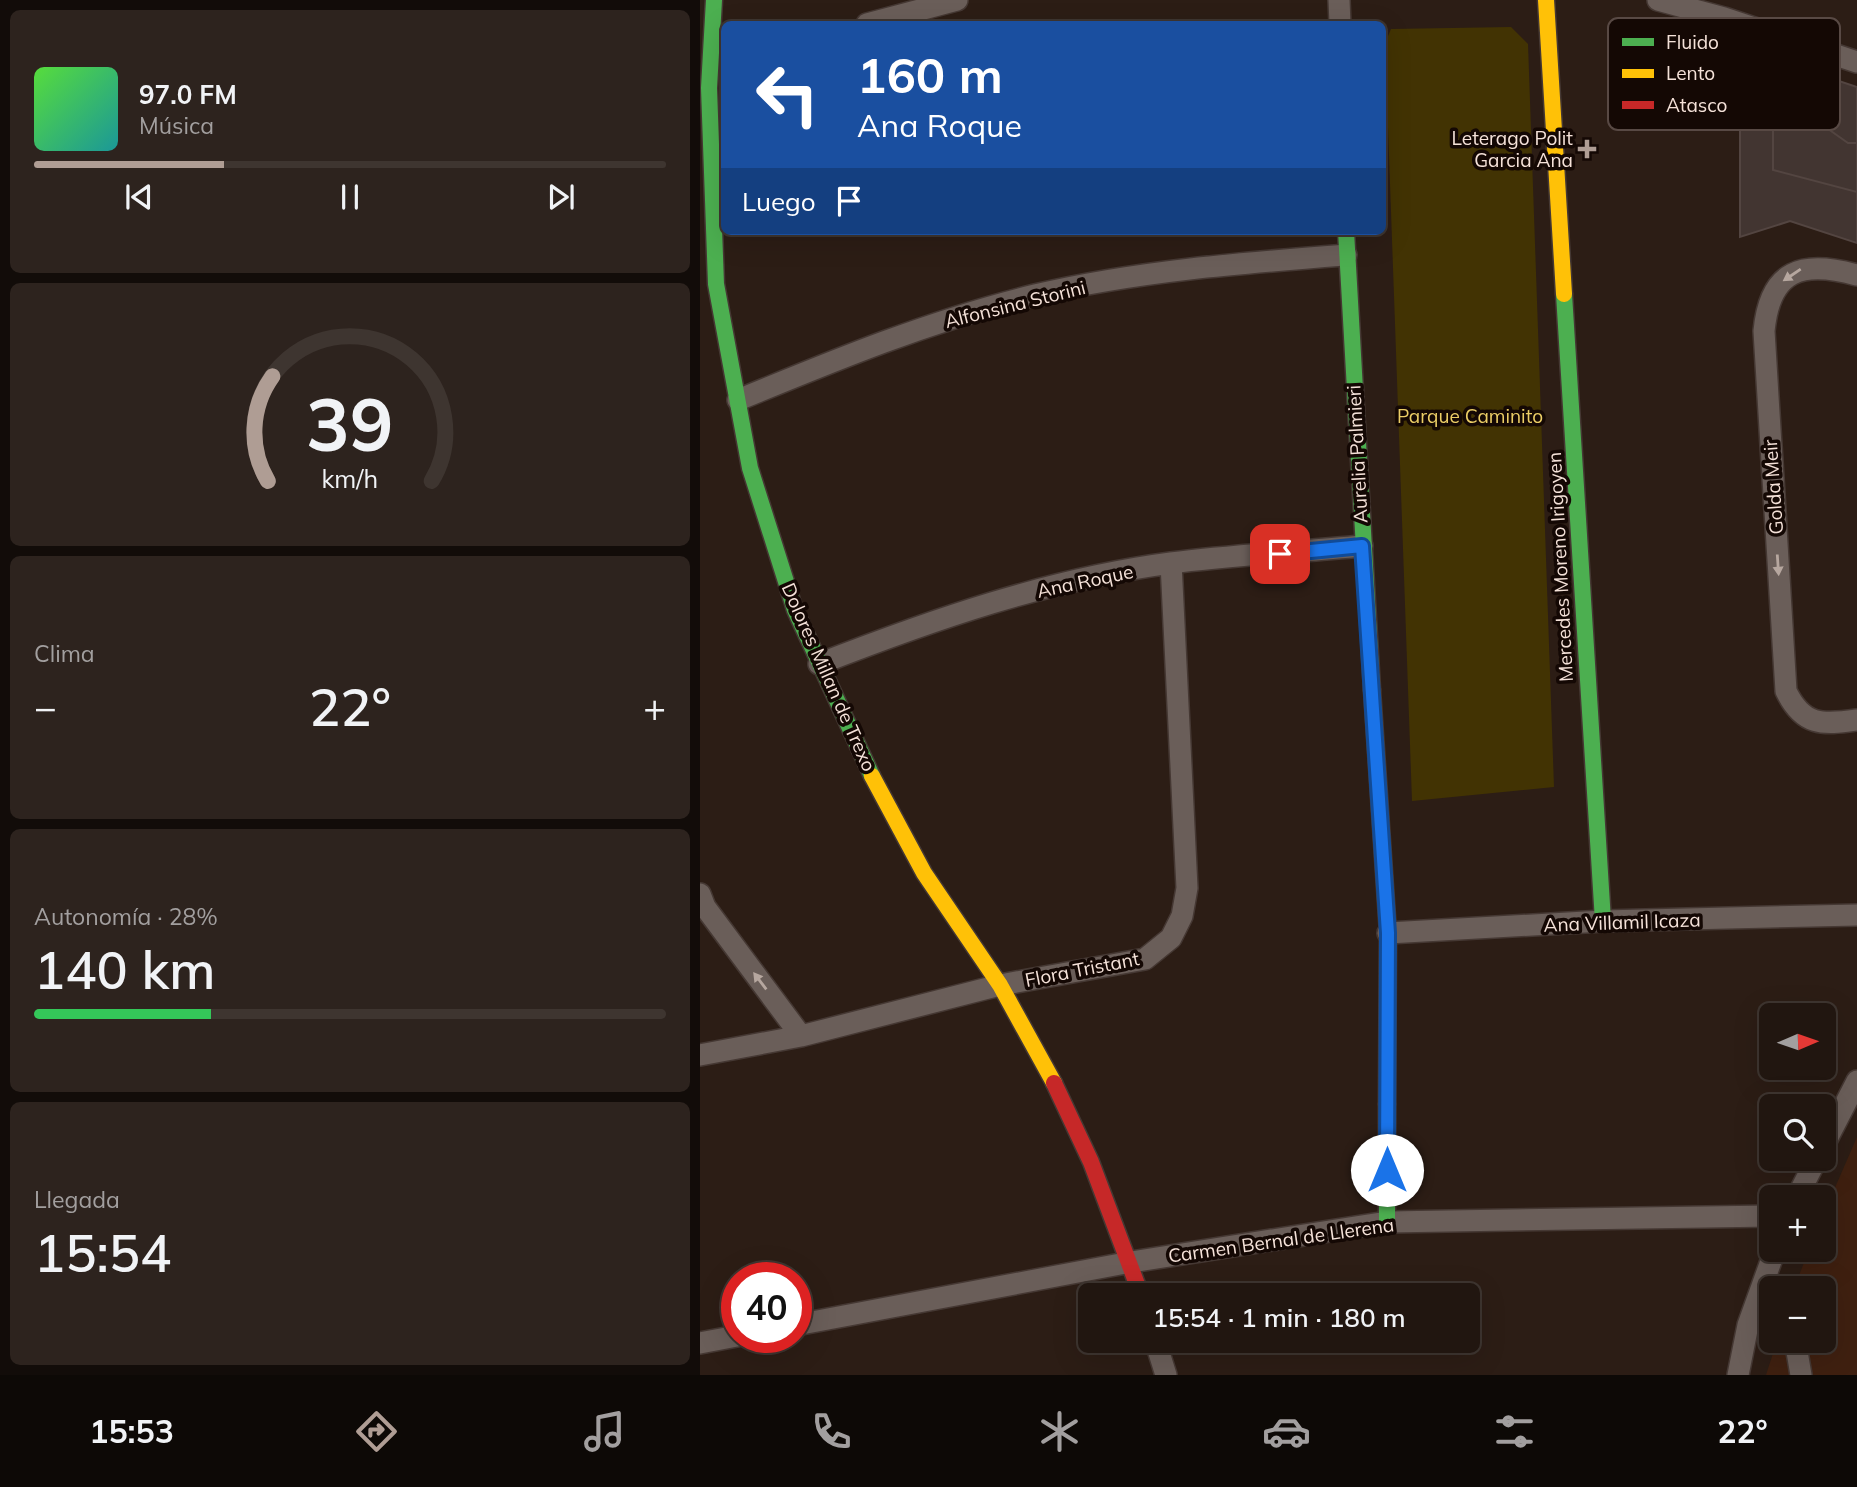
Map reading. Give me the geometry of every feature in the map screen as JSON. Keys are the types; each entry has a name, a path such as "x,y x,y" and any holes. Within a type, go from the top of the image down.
{"street":[{"name":"Dolores Millan de Trexo","path":"714,0 711,87 716,284 750,468 795,610 852,738 923,873 1000,985 1042,1058 1091,1162 1137,1283"},
{"path":"878,21 957,0"},
{"path":"1339,0 1340,21"},
{"name":"Mercedes Moreno Irigoyen","path":"1546,0 1602,921"},
{"path":"1658,0 1724,18"},
{"path":"1840,56 1857,62"},
{"name":"Aurelia Palmieri","path":"1346,235 1362,546 1388,933 1387,1222"},
{"name":"Alfonsina Storini","path":"738,400 883,340 1034,295 1189,267 1346,256"},
{"name":"Golda Meir","path":"1857,275 1830,268 1804,267 1792,272 1775,288 1765,314 1764,331 1786,691 1794,707 1806,717 1825,724 1857,720"},
{"name":"Ana Roque","path":"819,664 904,631 992,603 1081,580 1171,563 1362,546"},
{"name":"Flora Tristant","path":"700,1055 801,1036 1000,985 1145,959 1171,938 1182,916 1187,888 1171,563"},
{"path":"700,894 705,907 801,1036"},
{"name":"Ana Villamil Icaza","path":"1388,933 1602,921 1857,915"},
{"path":"1836,1122 1857,1081"},
{"name":"Carmen Bernal de Llerena","path":"812,1322 1131,1262 1387,1222 1759,1216"},
{"path":"1738,1375 1748,1325 1759,1310"},
{"path":"700,1343 721,1339"},
{"path":"1159,1353 1166,1375"},
{"path":"1797,1353 1801,1375"}],"shaded area":[{"path":"1857,1137 1857,1375 1766,1375 1773,1353 1836,1353 1836,1276 1799,1276 1804,1262 1836,1262 1836,1185"}],"green space":[{"name":"Parque Caminito","path":"1511,27 1528,44 1554,787 1412,801 1386,71 1386,41 1391,29"}],"building":[{"path":"1840,81 1857,87 1857,243 1790,221 1740,237 1740,130 1840,130"},
{"path":"1773,130 1830,130 1848,143 1857,143 1857,192 1773,170"}],"traffic: fast":[{"path":"714,0 709,88 716,284 750,468 795,610 872,776"},
{"path":"1346,235 1372,690"},
{"path":"1564,294 1603,921"},
{"path":"1387,1104 1387,1222"}],"traffic: slow":[{"path":"1546,0 1564,294"},
{"path":"1372,690 1388,933 1387,1104"},
{"path":"872,776 924,873 1000,985 1054,1083"}],"traffic: jam":[{"path":"1054,1083 1091,1162 1136,1283"}],"place":[{"name":"Leterago Polit Garcia Ana","path":"1587,149"}],"route":[{"path":"1280,554 1362,546 1388,933 1387,1170"}]}
